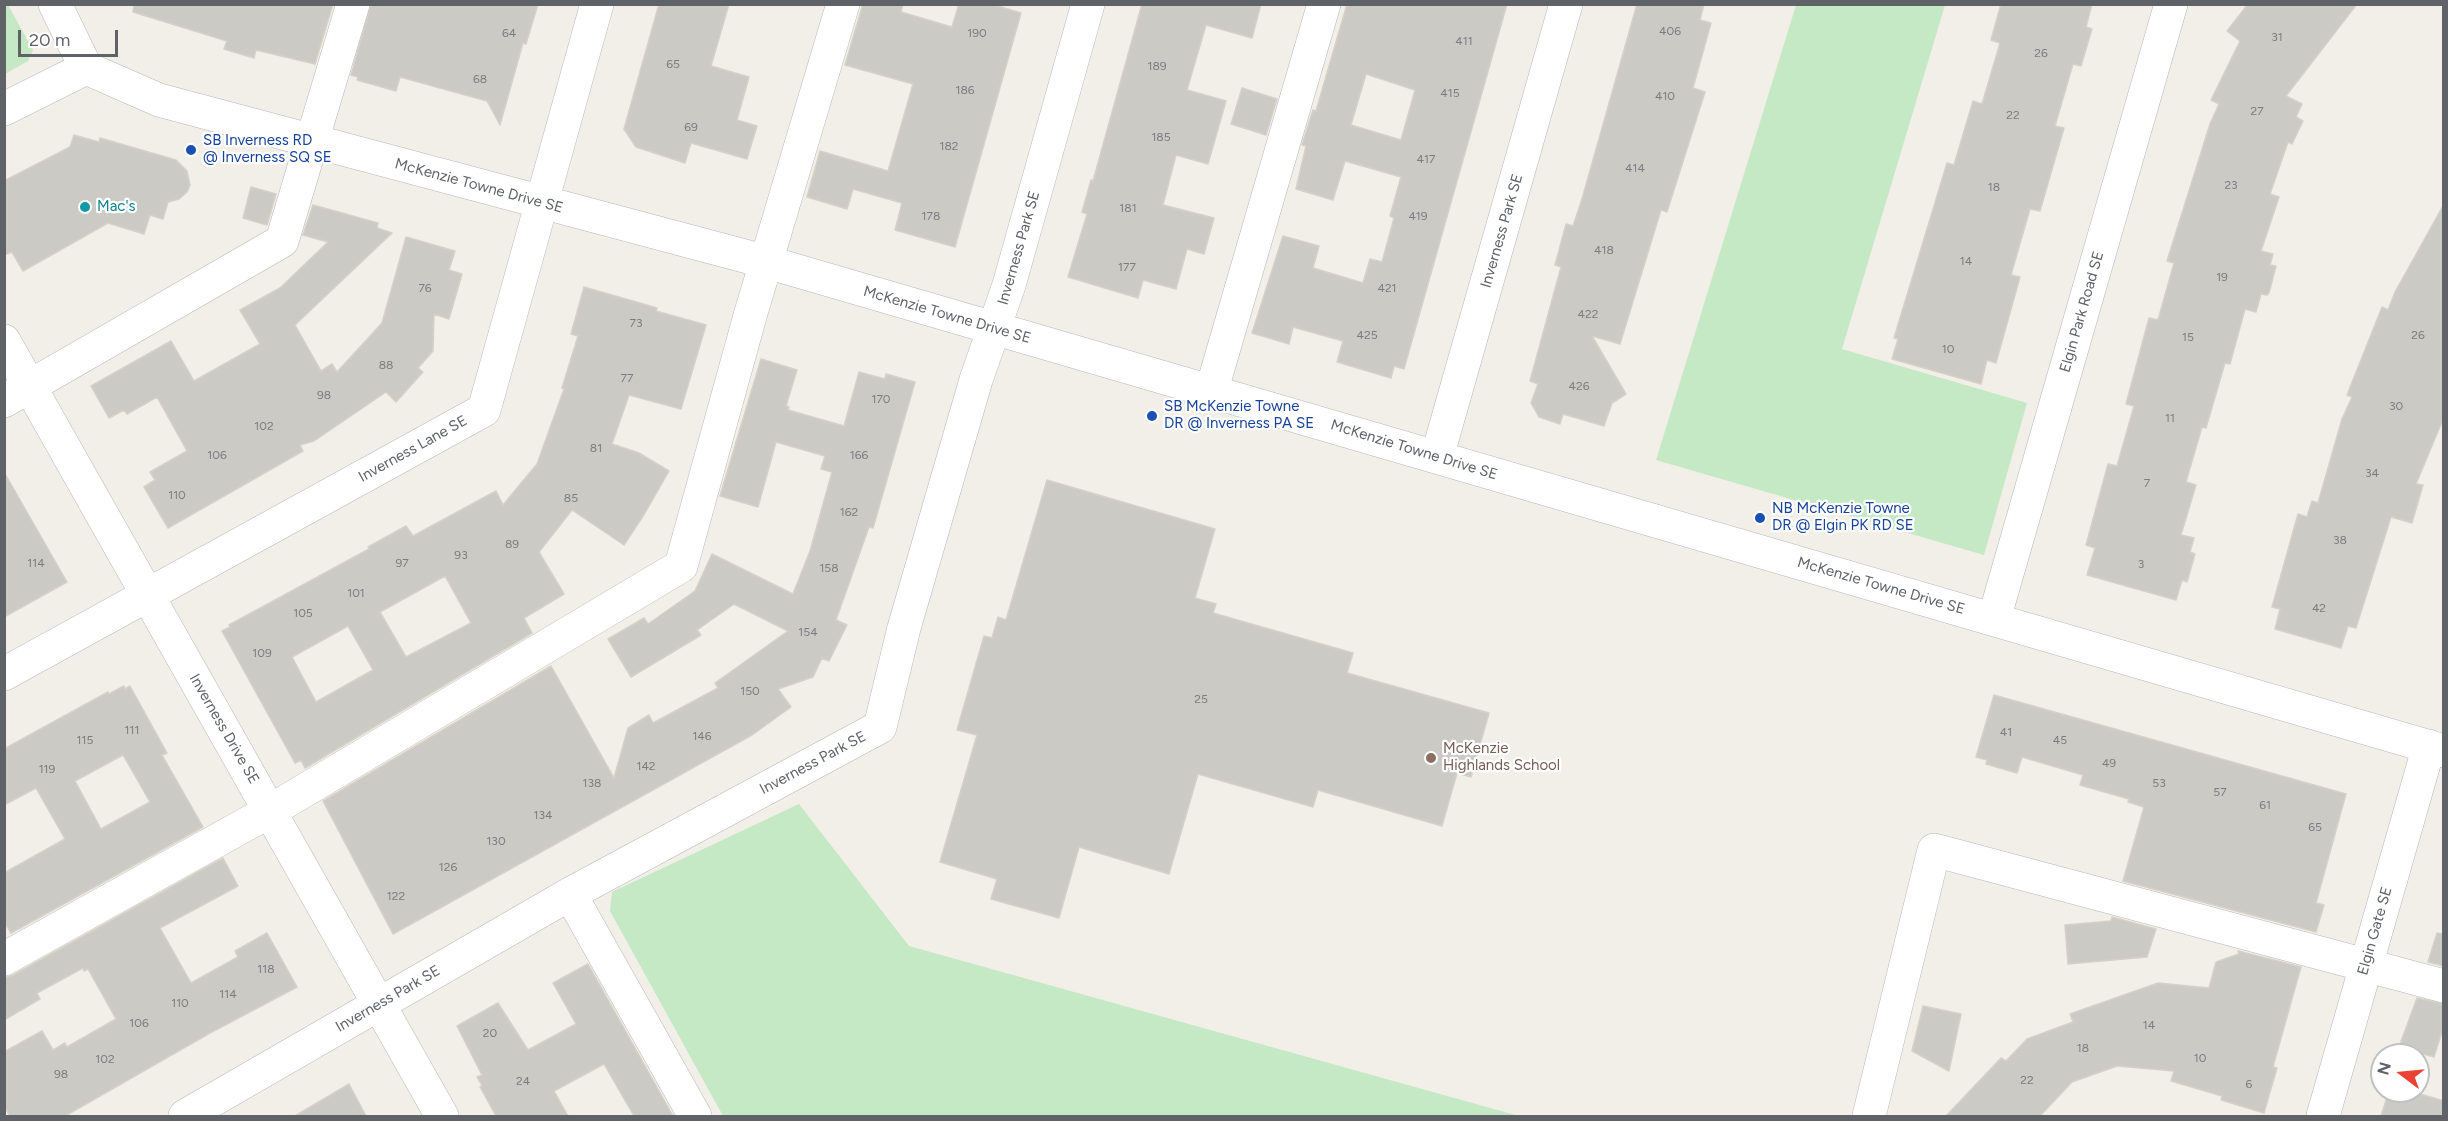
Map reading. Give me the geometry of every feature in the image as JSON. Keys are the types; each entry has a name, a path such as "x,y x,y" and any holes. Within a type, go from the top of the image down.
{"street":[{"path":"4,110 86,68 55,4"},
{"path":"17,394 282,241 353,4"},
{"name":"Inverness Lane SE","path":"4,674 484,410 597,4"},
{"path":"4,959 270,811 681,566 843,4"},
{"name":"Inverness Park SE","path":"185,1116 570,894 880,727 917,583 976,380 995,330 1088,4"},
{"path":"1212,389 1324,4"},
{"name":"Inverness Park SE","path":"1437,457 1566,4"},
{"name":"Elgin Park Road SE","path":"1994,619 2171,4"},
{"name":"McKenzie Towne Drive SE","path":"86,68 159,100 767,262 995,330 1212,389 2436,749"},
{"name":"Inverness Drive SE","path":"4,341 17,394 147,594 442,1116"},
{"name":"Elgin Gate SE","path":"2323,1116 2366,963 2436,749"},
{"path":"1869,1116 1934,850 2366,963 2444,986"},
{"path":"570,894 695,1116"}],"green space":[{"path":"4,5 8,5 33,50 28,61 5,74"},
{"path":"1796,5 1945,5 1842,349 2027,403 1984,555 1656,460"},
{"path":"799,804 909,946 1519,1116 723,1116 610,911 612,892"}],"building":[{"path":"134,4 333,4 315,64 256,50 254,58 224,49 227,41 133,12"},
{"path":"371,4 538,4 526,44 523,43 500,125 487,101 400,77 396,91 357,80 358,77 351,75"},
{"path":"659,4 729,4 711,66 749,77 737,120 757,126 747,159 691,143 685,163 636,147 624,129"},
{"path":"863,4 903,4 901,12 952,27 959,4 991,4 1021,13 955,247 895,230 902,203 853,189 847,209 807,197 820,151 888,171 913,84 845,65"},
{"path":"1142,4 1261,4 1252,38 1206,25 1187,90 1226,101 1208,164 1176,155 1163,205 1214,218 1204,254 1187,249 1176,289 1143,280 1138,298 1068,277 1087,214 1082,212 1091,180 1093,181"},
{"path":"1347,4 1507,4 1404,369 1394,366 1391,378 1337,362 1343,341 1293,327 1289,344 1252,333 1283,236 1319,246 1313,268 1363,283 1370,259 1382,262 1394,218 1390,216 1401,177 1345,161 1333,200 1296,189 1306,146 1302,145 1313,110 1316,111","holes":["1366,74 1415,90 1401,140 1351,125"]},
{"path":"1637,4 1704,4 1700,20 1711,23 1693,88 1705,92 1667,212 1661,210 1620,344 1592,336 1626,394 1612,403 1604,426 1563,414 1560,424 1539,417 1531,403 1538,384 1530,381 1561,267 1555,265 1566,224 1573,226 1582,199"},
{"path":"2001,4 2092,4 2086,27 2092,29 2081,66 2073,64 2055,126 2064,128 2040,211 2030,209 2011,275 2020,277 1996,363 1987,360 1981,384 1892,359 1898,339 1894,338 1947,163 1954,165 1973,101 1982,104 2000,43 1991,40"},
{"path":"2248,4 2357,4 2286,96 2302,104 2296,117 2303,121 2292,144 2288,142 2270,194 2279,197 2261,251 2273,254 2270,265 2276,266 2269,293 2261,294 2256,312 2245,309 2230,364 2225,363 2206,428 2202,427 2186,482 2196,485 2181,535 2194,538 2190,552 2195,554 2187,582 2182,580 2176,600 2087,575 2095,548 2086,545 2108,464 2117,466 2134,406 2126,404 2149,318 2158,320 2174,263 2167,261 2210,124 2219,104 2211,100 2240,41 2227,31"},
{"path":"1242,88 1277,99 1266,135 1231,124"},
{"name":"Mac's","path":"74,135 99,142 100,138 176,160 187,171 190,185 187,192 179,199 168,202 163,219 150,215 144,234 108,223 23,271 12,252 4,255 4,181 70,147"},
{"path":"251,187 276,194 267,225 243,218"},
{"path":"2444,204 2444,417 2416,484 2423,485 2412,523 2391,517 2356,628 2348,626 2341,648 2275,629 2280,609 2272,607 2298,514 2307,517 2312,501 2318,503 2342,419 2352,397 2347,395 2382,307 2388,310 2395,292"},
{"path":"313,205 378,223 377,228 392,233 295,325 321,371 332,364 337,372 382,323 406,237 455,251 449,270 462,274 449,319 434,314 433,351 418,368 423,372 396,402 386,392 314,441 300,445 303,451 168,528 144,487 155,480 150,472 187,451 157,397 127,414 124,410 109,418 91,386 171,341 194,381 260,344 240,310 280,288 328,242 303,235"},
{"path":"584,287 706,325 681,409 629,395 612,444 639,453 669,471 645,513 624,545 572,510 539,552 564,594 524,618 532,633 305,768 301,760 295,763 222,631 406,526 413,536 496,491 503,505 537,464 564,389 562,388 578,336 571,334","holes":["445,576 471,623 406,657 380,612","348,626 373,670 316,702 292,657"]},
{"path":"761,359 797,370 786,406 789,407 788,410 844,426 859,372 885,379 886,374 915,382 873,528 869,527 836,620 847,625 829,661 822,658 813,677 778,689 791,707 752,735 393,934 323,801 551,666 614,778 628,728 649,715 653,723 718,688 715,683 788,631 734,604 697,630 701,635 631,677 608,639 644,618 648,624 695,591 712,554 793,594 810,551 832,472 821,469 825,456 776,442 758,507 720,496"},
{"path":"4,472 67,582 4,617"},
{"path":"1047,480 1215,529 1195,598 1216,604 1213,613 1353,653 1347,673 1489,713 1471,777 1457,773 1442,826 1318,790 1313,807 1198,774 1169,874 1079,847 1059,918 991,899 997,879 940,862 977,735 957,730 984,636 992,638 998,617 1006,620"},
{"path":"124,686 125,689 130,686 167,753 162,755 203,827 11,933 4,921 4,873 65,839 36,788 4,805 4,749 108,692 109,694","holes":["123,755 150,802 101,829 75,781"]},
{"path":"1994,695 2346,794 2316,903 2324,905 2316,932 2123,881 2144,807 2128,802 2129,799 2080,785 2083,775 2022,757 2017,773 1986,764 1987,760 1976,757"},
{"path":"223,858 238,886 160,928 191,983 238,957 235,951 267,933 297,987 210,1033 65,1116 10,1116 4,1106 4,1052 42,1031 53,1050 65,1043 67,1047 116,1019 88,969 84,971 83,968 37,993 40,999 4,1020 4,978"},
{"path":"2112,917 2156,929 2147,957 2068,964 2065,925 2111,921"},
{"path":"2437,933 2444,934 2444,966 2428,962"},
{"path":"2238,951 2301,967 2273,1067 2277,1068 2264,1113 2221,1100 2222,1096 2171,1081 2174,1071 2117,1066 2072,1082 2040,1116 1946,1116 2001,1058 2006,1061 2027,1039 2073,1022 2070,1014 2158,983 2209,988 2216,962 2239,954"},
{"path":"588,964 673,1116 634,1116 604,1064 554,1091 568,1116 496,1116 480,1087 482,1085 477,1077 482,1075 457,1026 498,1003 528,1050 576,1024 553,983"},
{"path":"2417,998 2444,1004 2444,1025 2434,1057 2430,1056 2430,1043 2400,1043"},
{"path":"1923,1006 1961,1014 1949,1071 1912,1051"},
{"path":"349,1084 366,1116 295,1116"},
{"path":"2430,1097 2444,1101 2444,1116 2381,1116 2385,1103 2430,1103"}],"place":[{"name":"SB Inverness RD @ Inverness SQ SE","path":"191,150"},
{"name":"Mac's","path":"85,207"},
{"name":"SB McKenzie Towne DR @ Inverness PA SE","path":"1152,416"},
{"name":"NB McKenzie Towne DR @ Elgin PK RD SE","path":"1760,518"},
{"name":"McKenzie Highlands School","path":"1431,758"}]}
